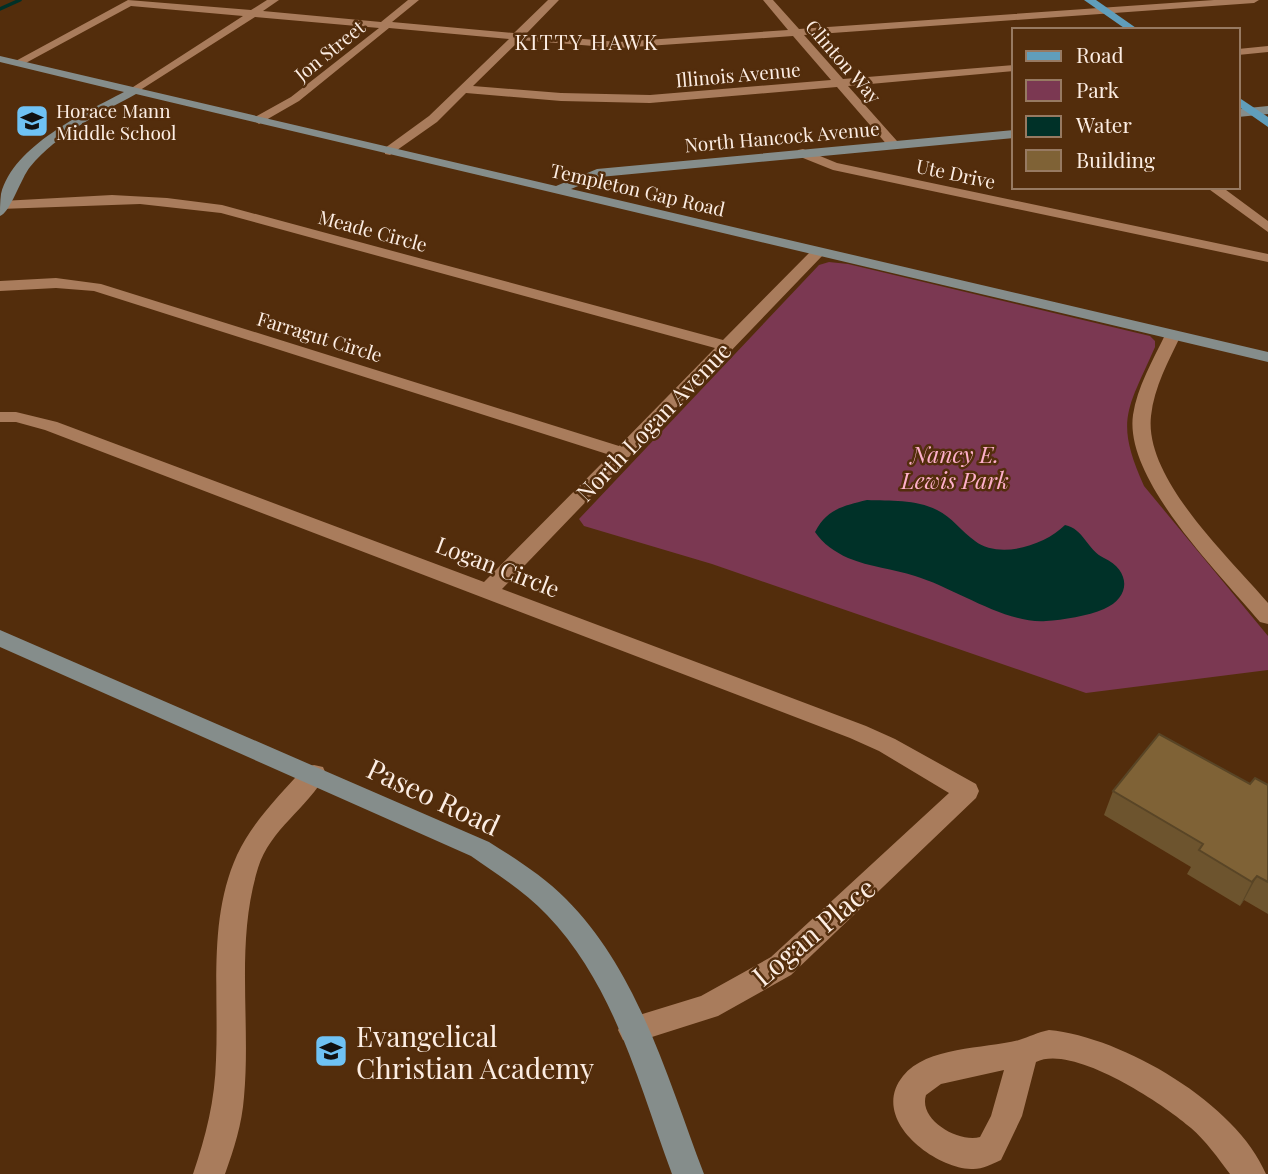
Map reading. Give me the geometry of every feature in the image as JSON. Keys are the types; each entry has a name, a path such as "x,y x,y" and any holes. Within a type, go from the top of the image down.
{"main road":[{"path":"1089,0 1130,28"},
{"path":"1240,101 1264,112 1268,123"}],"street":[{"path":"1,209 20,168 39,148 75,122 134,91 274,0"},
{"name":"Jon Street","path":"260,120 295,99 414,0"},
{"path":"390,151 427,125 554,0"},
{"name":"Clinton Way","path":"768,0 893,144"},
{"path":"18,63 132,1 516,38 636,44 1254,0"},
{"path":"1240,52 1268,50"},
{"name":"Templeton Gap Road","path":"0,59 1268,357"},
{"name":"Illinois Avenue","path":"465,89 626,99 1012,68"},
{"path":"1240,113 1264,112"},
{"name":"North Hancock Avenue","path":"558,190 597,173 1012,134"},
{"name":"Ute Drive","path":"803,153 833,166 1268,258"},
{"path":"1216,189 1268,228"},
{"name":"Meade Circle","path":"1,209 120,199 167,201 210,207 726,346"},
{"name":"North Logan Avenue","path":"489,590 818,252"},
{"name":"Farragut Circle","path":"0,286 56,283 96,287 623,453"},
{"path":"1173,335 1142,405 1140,440 1157,481 1168,498 1268,617"},
{"name":"Logan Circle","path":"0,417 16,417 51,426 858,732 967,791"},
{"name":"Paseo Road","path":"0,638 480,849 537,888 587,941 610,981 633,1030 688,1174"},
{"path":"209,1174 219,1152 229,1111 232,925 245,867 258,841 314,774"},
{"name":"Logan Place","path":"633,1030 708,1007 780,966 967,791"},
{"path":"1024,1053 1036,1046 1052,1044 1110,1061 1173,1096 1205,1120 1250,1174"}],"green space":[{"name":"Nancy E. Lewis Park","path":"829,262 848,264 1150,336 1155,341 1155,347 1128,415 1129,445 1135,464 1144,486 1268,636 1268,670 1086,693 712,564 584,526 579,519 819,265"}],"water":[{"path":"867,500 902,501 929,506 947,516 975,541 985,547 997,549 1022,548 1046,539 1065,525 1071,527 1093,550 1119,569 1123,576 1123,591 1113,604 1091,614 1046,621 1014,617 930,582 848,558 830,547 815,532 830,513"}],"building":[{"path":"1159,734 1250,784 1255,778 1268,785 1268,882 1257,876 1252,882 1199,850 1203,844 1113,791"}],"waterway":[{"path":"0,9 20,0"}],"place":[{"name":"Horace Mann Middle School","path":"32,121"},
{"name":"Evangelical Christian Academy","path":"331,1051"}],"district":[{"name":"KITTY HAWK","path":"587,41"}]}
